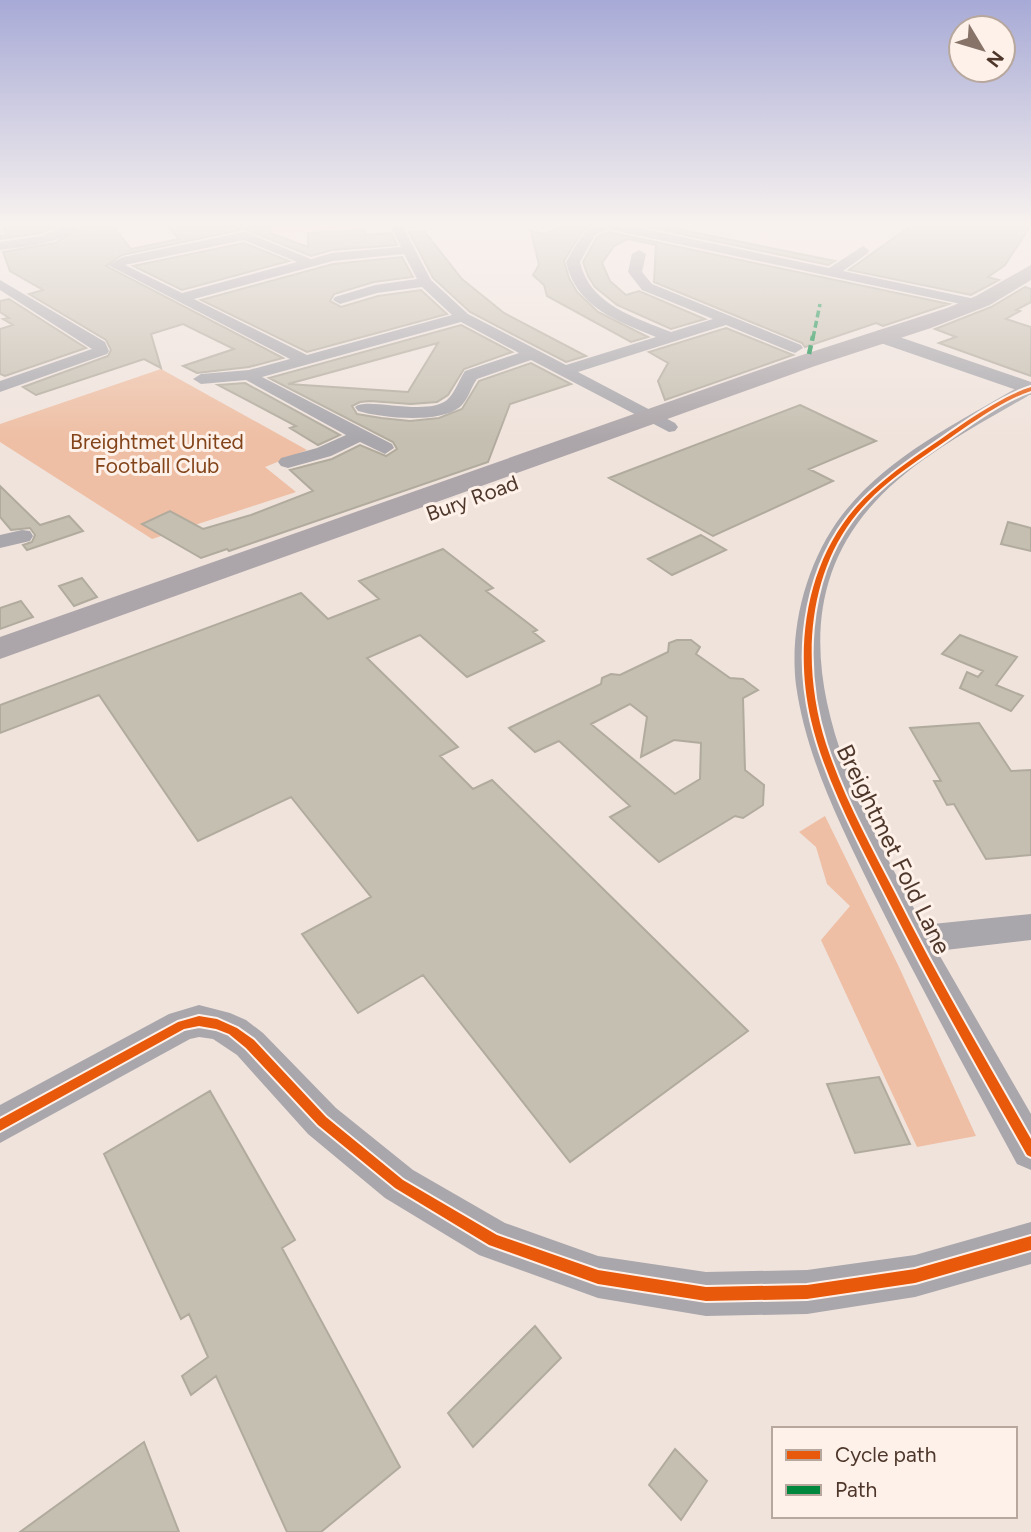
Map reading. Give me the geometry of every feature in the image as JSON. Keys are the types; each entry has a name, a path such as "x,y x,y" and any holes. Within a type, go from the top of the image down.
{"highway":[{"name":"Bury Road","path":"0,649 660,422 886,341 989,296"},
{"name":"Bury Road","path":"0,657 77,637 188,601 660,422"}],"street":[{"path":"0,387 101,351 101,348 20,296"},
{"path":"177,296 305,360"},
{"path":"180,298 185,296"},
{"path":"340,300 351,296"},
{"path":"441,296 463,317 660,422"},
{"path":"595,296 615,313 671,338"},
{"path":"670,296 795,348"},
{"path":"944,296 975,303"},
{"path":"201,379 220,380 250,375 463,317"},
{"path":"564,371 726,320"},
{"path":"886,341 918,354 964,367"},
{"path":"886,341 1030,389"},
{"path":"366,411 418,412 458,408 471,375 532,354"},
{"path":"250,375 385,448"},
{"name":"Breightmet Fold Lane","path":"1030,389 934,446 900,470 863,503 834,542 819,579 810,629 809,682 821,743 846,804 913,940 1031,1151"},
{"path":"288,462 324,452 361,435"},
{"path":"324,452 344,470"},
{"path":"0,542 22,536"},
{"path":"913,940 1031,927"},
{"path":"0,1125 182,1025 199,1021 217,1024 250,1044 322,1121 398,1184 494,1240 598,1277 706,1294 807,1292 915,1276 1031,1243"}],"green space":[{"name":"Breightmet United Football Club","path":"161,369 307,450 265,467 296,492 152,539 0,442 0,424"},
{"path":"825,816 899,967 976,1136 917,1147 821,940 850,906 827,884 816,847 799,832"}],"building":[{"path":"33,296 165,296 283,358 249,367 197,373 183,366 234,349 183,324 151,334 161,368 144,359 36,395 23,387 108,356 111,350 106,340"},
{"path":"214,296 333,296 330,301 341,307 376,296 428,296 447,314 307,352 201,300"},
{"path":"453,296 484,296 504,313 586,356 566,362 470,312"},
{"path":"548,296 582,296 598,312 648,337 631,342"},
{"path":"607,296 652,296 705,319 671,329 617,305"},
{"path":"689,296 913,296 949,304 883,326 876,323 805,347 802,343"},
{"path":"1009,296 1031,296 1031,302 1006,319 1031,327 1031,376 939,343 956,337 935,329 991,307"},
{"path":"9,299 86,348 5,376 0,374 0,329 13,325 3,319 9,318 0,312 0,301"},
{"path":"461,325 512,352 464,369 448,395 437,402 360,402 352,406 357,414 410,421 439,418 462,409 479,381 531,363 571,384 510,404 488,462 229,551 227,549 201,558 142,524 170,511 203,529 251,515 313,491 290,470 332,459 360,445 386,456 397,449 393,442 269,378","holes":["438,343 408,392 288,384"]},
{"path":"726,328 793,355 665,400 658,381 668,363 649,352"},
{"path":"245,383 340,435 318,445 290,428 296,426 218,385"},
{"path":"800,405 876,441 809,469 833,481 713,536 609,478"},
{"path":"0,486 40,525 69,516 83,531 27,550 23,545 32,542 35,535 30,528 11,530 0,517"},
{"path":"1008,522 1031,528 1031,551 1001,544"},
{"path":"701,535 726,550 672,575 648,559"},
{"path":"443,549 493,588 486,591 537,630 533,632 544,641 467,677 420,635 367,658 458,747 440,756 473,789 492,780 748,1031 570,1162 423,975 358,1013 302,934 371,897 291,797 198,841 99,695 0,733 0,705 301,593 328,619 379,599 359,581"},
{"path":"82,578 97,597 74,606 59,586"},
{"path":"21,601 33,617 0,629 0,608"},
{"path":"960,635 1017,657 996,685 1023,696 1011,711 960,688 967,672 978,677 983,671 942,654"},
{"path":"691,640 700,647 696,654 730,678 743,679 758,690 743,698 745,770 764,785 763,805 743,818 735,816 659,862 610,817 630,806 559,741 535,752 509,728 601,684 602,678 611,674 620,675 668,652 669,643","holes":["630,704 647,717 641,757 674,740 701,743 700,779 675,794 591,724"]},
{"path":"979,723 1011,771 1031,770 1031,855 986,859 954,804 947,805 934,781 941,781 910,728"},
{"path":"879,1077 910,1144 855,1153 827,1084"},
{"path":"210,1091 295,1240 282,1248 400,1467 321,1532 287,1532 216,1376 191,1395 182,1376 208,1357 189,1314 181,1319 104,1154"},
{"path":"535,1326 561,1358 473,1447 448,1413"},
{"path":"144,1442 179,1532 20,1532"},
{"path":"675,1449 707,1481 681,1520 649,1485"}],"marked path":[{"path":"809,354 820,304"}],"cycle path":[{"path":"1031,389 952,434 889,479 859,507 836,539 825,562 816,587 808,640 810,695 815,720 829,765 846,804 926,963 1031,1151"},
{"path":"0,1125 182,1025 199,1021 217,1024 233,1031 250,1044 322,1121 399,1184 494,1240 598,1277 706,1294 807,1292 915,1276 1031,1243"}]}
